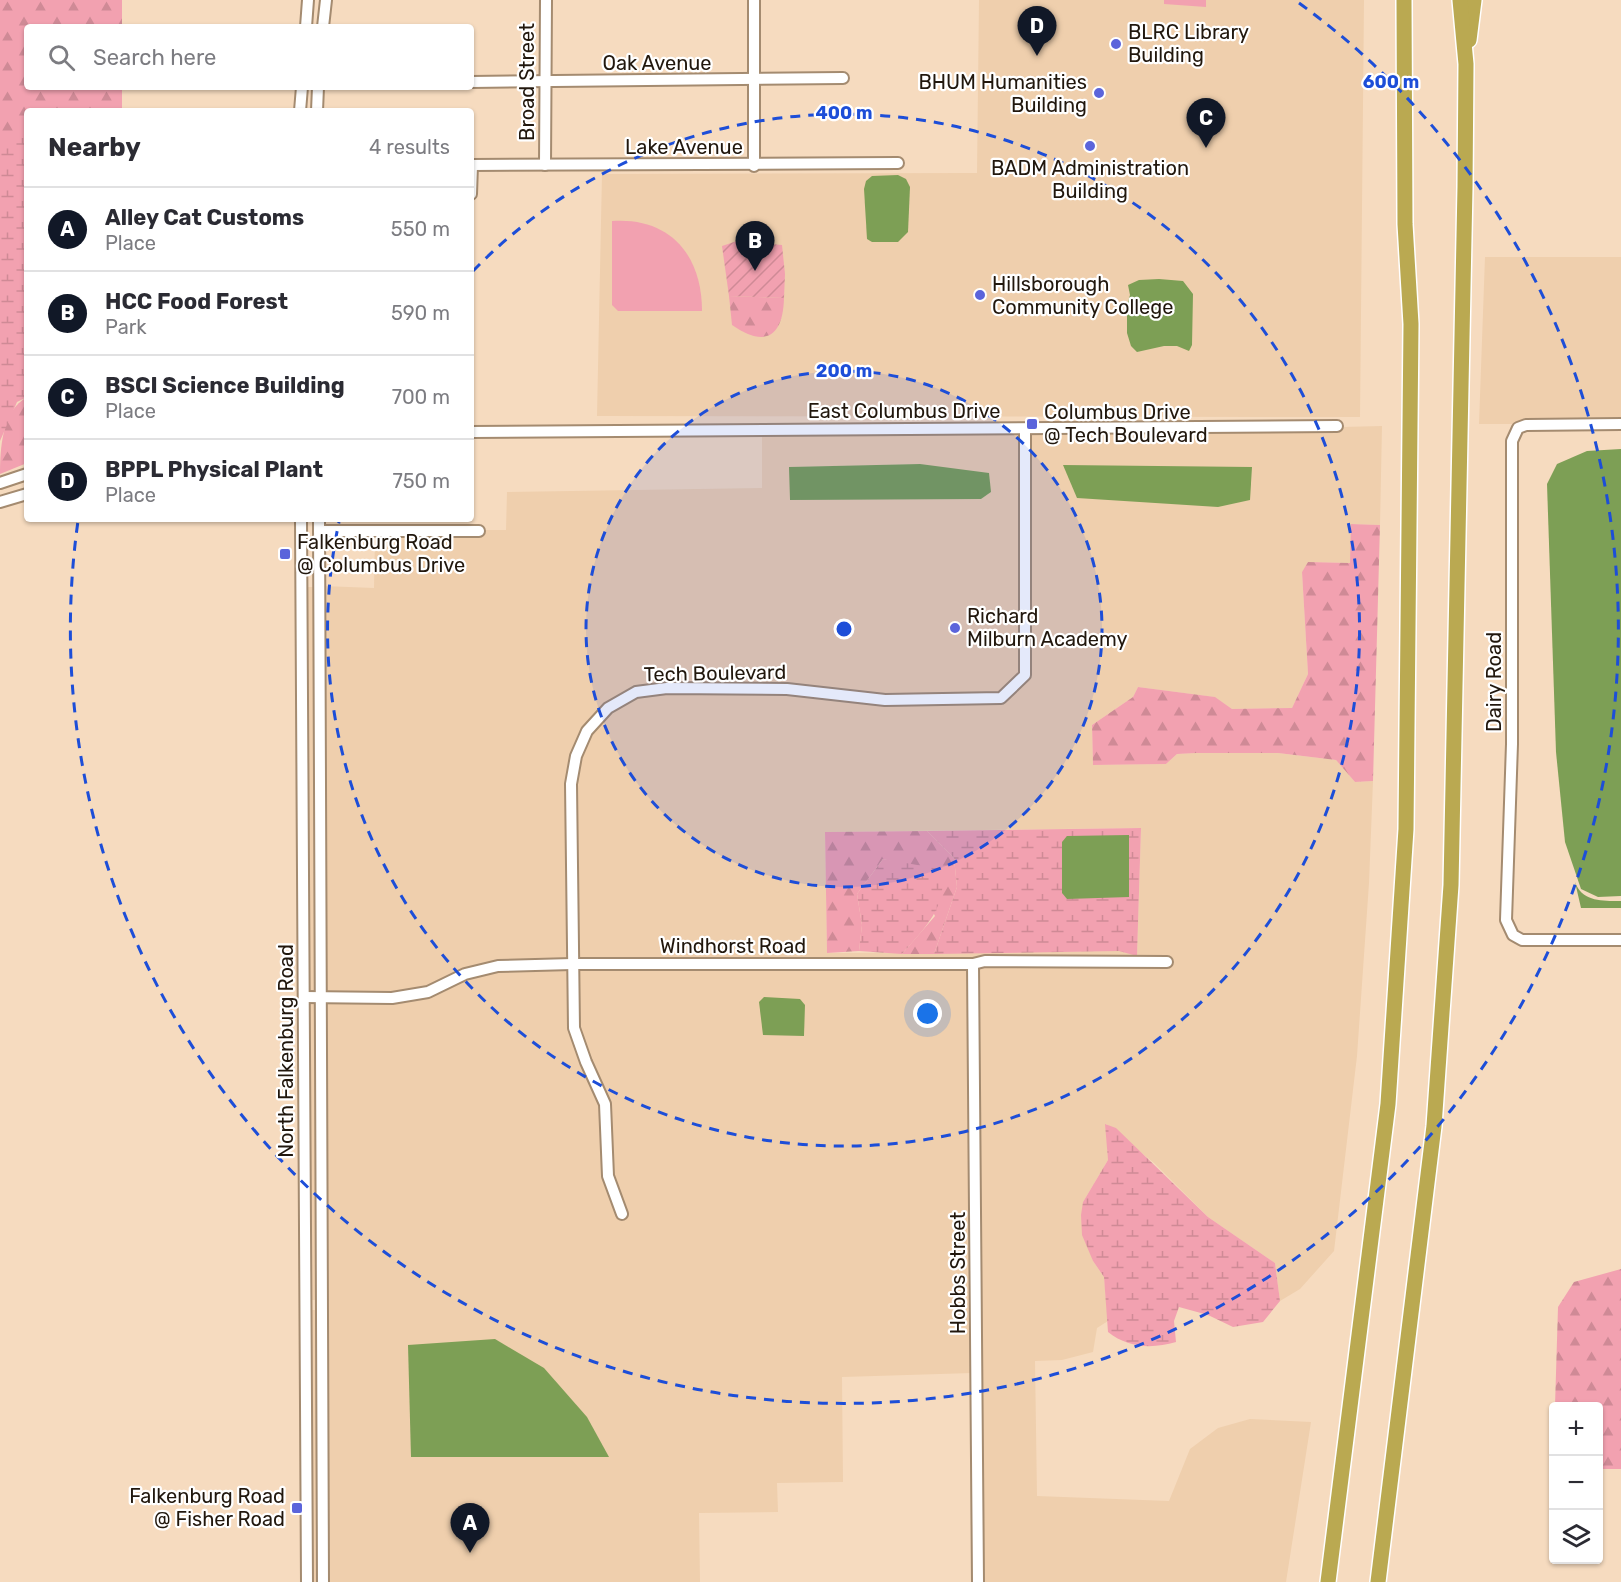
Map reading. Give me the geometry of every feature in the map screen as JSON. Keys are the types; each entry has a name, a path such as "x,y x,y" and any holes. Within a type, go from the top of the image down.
{"highway":[{"path":"1328,1582 1388,1104 1406,829 1411,324 1405,224 1404,0"},
{"path":"1378,1582 1426,1197 1448,954 1455,805 1466,64 1460,0"},
{"path":"1466,64 1474,0"}],"street":[{"path":"306,24 308,0"},
{"path":"323,24 326,0"},
{"name":"Broad Street","path":"545,165 546,0"},
{"path":"754,0 754,166"},
{"name":"Oak Avenue","path":"474,82 843,78"},
{"path":"300,108 302,90"},
{"path":"317,108 318,90"},
{"name":"Lake Avenue","path":"474,165 898,164"},
{"name":"Dairy Road","path":"1621,424 1535,424 1518,428 1512,441 1512,744 1506,920 1513,935 1532,941 1621,940"},
{"name":"East Columbus Drive","path":"474,432 1337,426"},
{"name":"Tech Boulevard","path":"622,1214 608,1176 605,1104 574,1028 571,784 576,756 587,731 608,708 636,692 667,688 787,689 885,700 1001,698 1025,675 1025,429"},
{"path":"0,483 23,475"},
{"path":"0,502 24,495"},
{"name":"North Falkenburg Road","path":"302,522 307,1582"},
{"name":"North Falkenburg Road","path":"319,522 322,1582"},
{"path":"319,531 479,531"},
{"name":"Windhorst Road","path":"304,997 392,998 428,992 465,974 498,966 973,964 985,961 1167,962"},
{"name":"Hobbs Street","path":"973,964 978,1582"},
{"path":"305,1305 322,1305"}],"shaded area":[{"name":"Hillsborough Community College","path":"979,0 1364,0 1360,417 597,416 602,174 977,173"},
{"path":"898,175 906,179 910,187 908,232 898,242 872,242 867,239 864,189 866,181 872,176"},
{"path":"1485,257 1621,257 1621,419 1535,419 1516,424 1479,424"},
{"path":"1139,280 1183,281 1193,294 1192,345 1189,351 1177,346 1164,346 1137,352 1131,346 1127,333 1127,305 1130,295 1128,285"},
{"path":"1382,426 1380,525 1351,524 1351,563 1309,562 1302,572 1308,674 1292,708 1232,709 1214,697 1138,687 1133,697 1092,725 1093,765 1166,764 1177,754 1278,753 1336,760 1355,782 1373,781 1369,883 1357,1056 1334,1251 1300,1289 1280,1301 1275,1263 1208,1217 1154,1163 1106,1124 1108,1160 1083,1202 1093,1261 1104,1277 1108,1321 1097,1328 1093,1352 1062,1360 1035,1361 1037,1496 1169,1501 1190,1449 1218,1428 1250,1419 1311,1422 1286,1582 984,1582 978,968 1171,967 1171,957 577,959 575,784 580,758 591,734 611,712 637,697 667,693 786,694 885,705 1004,702 1028,678 1029,434 1341,431 1342,427","holes":["1141,828 1137,955 1120,951 827,953 825,832"]},
{"path":"1020,434 1021,672 999,693 885,695 787,684 667,683 635,687 606,703 583,729 572,755 568,959 463,970 426,987 392,993 324,993 323,586 374,588 375,536 483,536 484,530 506,530 507,492 762,488 762,436","holes":["920,464 991,492 981,499 790,499 790,467"]},
{"path":"1621,449 1621,896 1598,897 1581,889 1565,842 1556,752 1547,484 1557,464 1587,451"},
{"path":"920,464 989,473 991,492 981,499 790,500 789,467"},
{"path":"1063,465 1252,467 1250,500 1218,507 1077,498"},
{"path":"306,587 314,587 316,993 308,992"},
{"path":"1129,835 1129,897 1067,899 1062,893 1062,842 1067,836"},
{"path":"1575,882 1578,889 1588,897 1621,901 1621,908 1581,908"},
{"path":"568,969 570,1029 601,1105 604,1176 620,1221 628,1217 613,1175 610,1103 578,1027 577,969 969,969 972,1373 842,1377 843,1482 777,1483 778,1512 699,1513 700,1582 327,1582 324,1003 393,1003 428,997 466,979 498,971"},
{"path":"764,997 800,999 805,1005 804,1036 763,1035 759,1002"},
{"path":"308,1003 316,1003 317,1300 310,1300"},
{"path":"310,1310 317,1310 318,1582 312,1582"},
{"path":"495,1339 544,1368 587,1417 609,1457 411,1457 408,1345"}],"green space":[{"path":"0,0 122,0 122,24 24,24 24,90 122,90 122,108 24,108 24,136 0,136"},
{"path":"1164,0 1206,0 1206,7 1164,4"},
{"path":"0,136 24,136 24,398 17,402 0,441"},
{"path":"612,221 633,221 651,226 666,233 679,244 689,257 696,273 701,291 702,311 618,311 612,305"},
{"path":"737,241 782,245 785,274 784,298 729,296 722,246"},
{"path":"729,296 784,298 783,311 776,330 763,337 754,336 732,325"},
{"path":"24,399 24,464 0,474 4,431 12,411"},
{"path":"1351,524 1380,525 1373,781 1355,782 1336,760 1278,753 1177,754 1166,764 1093,765 1092,725 1133,697 1138,687 1215,697 1232,709 1292,708 1308,674 1302,572 1308,562 1350,563"},
{"path":"1141,828 1137,956 1119,951 934,954 957,887 954,858 927,831"},
{"path":"927,831 954,858 957,887 934,954 902,954 935,916 910,866 883,859 857,894 862,925 859,951 827,953 825,832"},
{"path":"883,859 940,869 942,894 938,905 926,926 902,954 859,951 862,925 857,894"},
{"path":"1105,1124 1116,1128 1208,1217 1275,1263 1280,1301 1263,1322 1233,1327 1208,1315 1179,1307 1174,1321 1176,1342 1158,1346 1140,1346 1124,1341 1108,1332 1104,1277 1093,1261 1082,1235 1081,1215 1083,1202 1108,1160"},
{"path":"1621,1269 1621,1469 1603,1469 1603,1402 1555,1402 1558,1307 1574,1282"}],"place":[{"name":"BLRC Library Building","path":"1116,44"},
{"name":"BPPL Physical Plant","path":"1037,56"},
{"name":"BHUM Humanities Building","path":"1099,93"},
{"name":"BADM Administration Building","path":"1090,146"},
{"name":"BSCI Science Building","path":"1206,148"},
{"name":"HCC Food Forest","path":"755,271"},
{"name":"Hillsborough Community College","path":"980,295"},
{"name":"Columbus Drive @ Tech Boulevard","path":"1032,424"},
{"name":"Falkenburg Road @ Columbus Drive","path":"285,554"},
{"name":"Richard Milburn Academy","path":"955,628"},
{"name":"Falkenburg Road @ Fisher Road","path":"297,1508"},
{"name":"Alley Cat Customs","path":"470,1553"}]}
